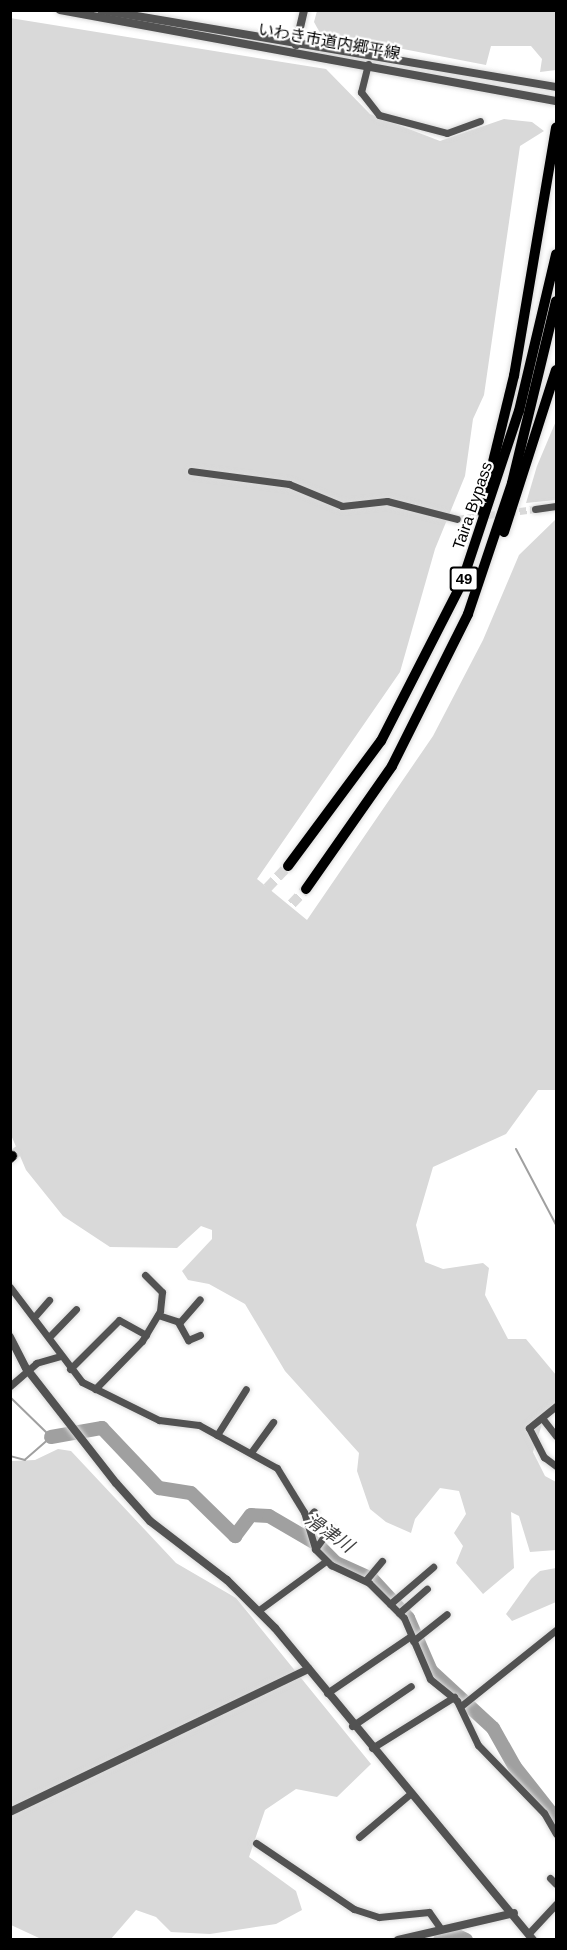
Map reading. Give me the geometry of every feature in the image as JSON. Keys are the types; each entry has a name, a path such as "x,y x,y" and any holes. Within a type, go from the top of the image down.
{"highway":[{"path":"450,612 508,405 556,128"},
{"name":"Taira Bypass","path":"288,866 363,769 450,612 501,474 556,254"},
{"name":"Taira Bypass","path":"306,889 369,803 420,716 468,614 497,531 556,301"},
{"path":"420,716 492,568 556,370"}],"street":[{"name":"いわき市道内郷平線","path":"60,10 368,64 556,101"},
{"name":"いわき市道内郷平線","path":"101,10 297,40 556,87"},
{"path":"294,51 304,10"},
{"path":"368,64 361,92 379,115 447,133 480,121"},
{"path":"191,471 289,484 342,506 387,501 457,519"},
{"path":"534,509 556,506"},
{"path":"95,1389 146,1335 158,1315 164,1295 145,1275"},
{"path":"10,1287 51,1335 60,1356 70,1369 95,1389 159,1420 188,1422 252,1451 281,1473 307,1520 315,1549 326,1561 366,1581 399,1613 430,1679 453,1697 460,1706 478,1745 544,1813 556,1834"},
{"path":"178,1322 200,1299"},
{"path":"36,1315 49,1300"},
{"path":"51,1335 76,1309"},
{"path":"158,1315 178,1322 188,1340 200,1335"},
{"path":"70,1369 119,1320 146,1335"},
{"path":"10,1337 27,1369 85,1444 150,1521 259,1610 352,1726 514,1913 531,1936 556,1904"},
{"path":"10,1386 27,1369 60,1356"},
{"path":"217,1436 246,1389"},
{"path":"556,1406 529,1428 544,1457 556,1466"},
{"path":"542,1418 556,1436"},
{"path":"252,1451 273,1422"},
{"path":"307,1520 314,1511"},
{"path":"315,1549 330,1528"},
{"path":"259,1610 326,1561"},
{"path":"366,1581 382,1561"},
{"path":"390,1604 433,1567"},
{"path":"399,1613 427,1589"},
{"path":"327,1693 447,1614"},
{"path":"460,1706 556,1630"},
{"path":"10,1812 308,1669"},
{"path":"352,1726 411,1686"},
{"path":"372,1748 453,1697"},
{"path":"359,1837 411,1793"},
{"path":"256,1843 354,1909 379,1917 429,1911 440,1928"},
{"path":"550,1878 556,1884"},
{"path":"398,1940 440,1928 514,1913"}],"shaded area":[{"path":"317,11 556,11 556,70 540,72 542,59 531,46 491,46 486,65 320,33 314,22"},
{"path":"10,18 326,69 370,114 440,141 504,119 532,122 544,131 520,146 484,395 473,419 465,476 435,549 400,672 257,879 307,920 433,736 483,640 519,555 556,519 556,1090 538,1090 506,1134 433,1167 416,1225 425,1262 443,1269 483,1263 489,1268 485,1295 508,1339 526,1339 556,1375 556,1408 543,1421 533,1452 545,1476 556,1482 556,1550 530,1552 519,1516 511,1512 514,1568 483,1594 456,1563 463,1546 454,1533 466,1514 459,1491 440,1488 415,1519 411,1533 386,1522 370,1509 357,1471 359,1453 285,1371 245,1304 209,1284 188,1280 182,1271 212,1239 212,1230 201,1226 177,1248 110,1247 63,1216 26,1170 11,1135"},
{"path":"556,421 556,500 526,503 537,466"},
{"path":"58,1449 71,1451 176,1563 236,1598 371,1764 337,1797 296,1789 265,1810 249,1857 296,1891 302,1910 276,1924 210,1934 171,1932 156,1917 136,1910 110,1940 39,1938 11,1925 11,1461 35,1460"},
{"path":"556,1568 556,1602 512,1621 506,1614 531,1579 540,1571"}],"waterway":[{"path":"516,1149 556,1225"},
{"name":"滑津川","path":"10,1397 51,1437 25,1460 10,1456"},
{"name":"滑津川","path":"51,1437 102,1428 159,1488 191,1493 235,1536 251,1515 269,1516 317,1544 336,1563 372,1579 408,1618 431,1671 493,1728 515,1767 556,1819"},
{"path":"440,1940 455,1935 466,1940"}],"tunnel":[{"path":"457,519 535,509"},
{"path":"10,1117 185,975 288,866"},
{"path":"12,1156 189,1013 306,889"}]}
